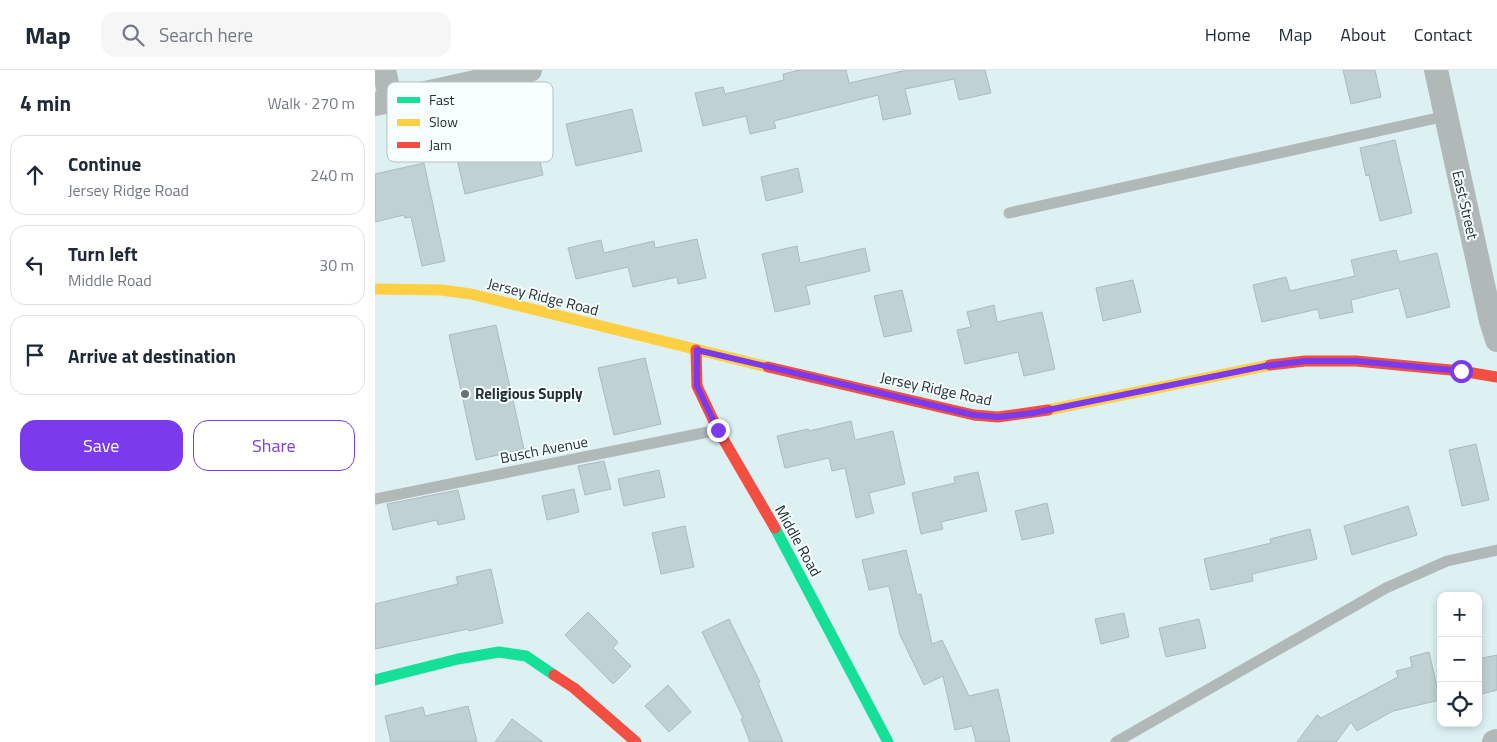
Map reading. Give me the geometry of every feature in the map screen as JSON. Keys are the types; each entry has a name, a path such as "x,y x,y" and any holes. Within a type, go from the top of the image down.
{"street":[{"path":"383,103 384,70"},
{"path":"476,82 529,70"},
{"name":"East Street","path":"1436,70 1491,321 1497,340"},
{"name":"Jersey Ridge Road","path":"375,289 441,290 471,294 697,350 974,415 998,417 1033,413 1265,366 1305,361 1356,361 1461,371 1497,377"},
{"name":"Middle Road","path":"697,350 697,386 718,430 786,548 888,742"},
{"path":"375,680 458,659 499,652 527,656 574,688 636,742"}],"lane":[{"path":"1009,213 1446,116"},
{"name":"Busch Avenue","path":"375,499 718,430"},
{"path":"1116,742 1386,588 1447,561 1497,550"}],"building":[{"path":"800,70 846,70 849,83 907,70 985,70 991,93 959,100 954,79 905,89 911,114 883,120 878,95 774,121 776,128 750,134 746,116 703,126 695,93 723,87 725,94 784,80 783,74"},
{"path":"1343,70 1375,70 1381,97 1351,104"},
{"path":"632,109 642,151 576,166 566,124"},
{"path":"1395,140 1412,213 1380,221 1369,175 1366,176 1360,148"},
{"path":"458,162 540,162 543,175 465,194"},
{"path":"424,163 445,261 422,266 411,217 405,218 404,215 375,222 375,174"},
{"path":"798,168 803,192 766,201 761,177"},
{"path":"697,239 706,278 678,284 677,277 633,287 628,267 576,279 568,248 601,240 604,253 654,241 655,248"},
{"path":"797,246 800,263 865,248 870,271 806,286 810,304 775,312 762,254"},
{"path":"1396,250 1399,262 1437,253 1450,307 1407,318 1399,288 1351,300 1353,312 1320,319 1318,309 1262,322 1253,285 1286,277 1290,291 1355,276 1351,260"},
{"path":"1133,280 1141,312 1103,321 1096,288"},
{"path":"902,290 912,331 884,337 874,296"},
{"path":"994,305 997,322 1042,312 1055,369 1024,376 1018,352 965,364 957,330 971,327 967,312"},
{"path":"496,325 524,449 476,460 449,335"},
{"path":"645,358 661,424 614,435 598,368"},
{"path":"851,421 855,440 893,431 905,484 869,493 874,513 856,518 845,468 832,471 829,458 785,468 777,436"},
{"path":"1476,444 1489,500 1462,506 1449,450"},
{"path":"604,461 611,489 585,495 578,466"},
{"path":"659,470 665,497 624,506 618,479"},
{"path":"978,472 987,511 941,522 943,529 921,534 912,493 955,483 954,477"},
{"path":"574,489 579,512 547,520 542,496"},
{"path":"458,490 465,519 438,525 437,520 393,530 387,504"},
{"path":"1047,503 1054,533 1022,540 1015,511"},
{"path":"1408,506 1417,535 1352,555 1344,526"},
{"path":"685,526 694,567 661,574 652,533"},
{"path":"1310,529 1317,559 1252,574 1253,581 1211,590 1204,559 1271,543 1270,539"},
{"path":"906,550 917,595 921,594 932,644 942,640 969,696 998,689 1010,742 976,742 972,726 955,730 943,676 924,685 900,635 889,586 869,590 862,560"},
{"path":"491,569 503,623 375,649 375,604 458,584 456,577"},
{"path":"588,612 618,642 613,648 631,666 613,684 565,635"},
{"path":"1124,613 1129,637 1101,644 1095,619"},
{"path":"729,619 760,682 758,683 783,742 750,742 741,719 743,718 702,632"},
{"path":"1199,619 1206,648 1166,657 1159,628"},
{"path":"1429,652 1437,687 1437,701 1393,711 1357,731 1351,722 1336,742 1297,742 1317,715 1321,718 1398,677 1396,671 1412,667 1410,657"},
{"path":"1497,655 1497,690 1482,694 1482,682 1482,658"},
{"path":"668,685 691,712 669,732 645,706"},
{"path":"468,706 477,742 391,742 385,716 423,707 425,716"},
{"path":"512,719 543,742 495,742"}],"traffic: fast":[{"path":"775,528 888,742"},
{"path":"375,680 458,659 499,652 526,656 554,675"}],"traffic: slow":[{"path":"375,289 441,290 471,294 768,367"},
{"path":"1048,410 1270,365"}],"traffic: jam":[{"path":"696,350 697,386 718,430 775,528"},
{"path":"1270,365 1305,361 1356,361 1461,371 1497,377"},
{"path":"768,367 974,415 998,417 1048,410"},
{"path":"554,675 574,688 636,742"}],"place":[{"name":"Religious Supply","path":"465,394"}],"route":[{"path":"718,430 697,386 697,350 974,415 998,417 1033,413 1265,366 1305,361 1356,361 1461,371"}]}
